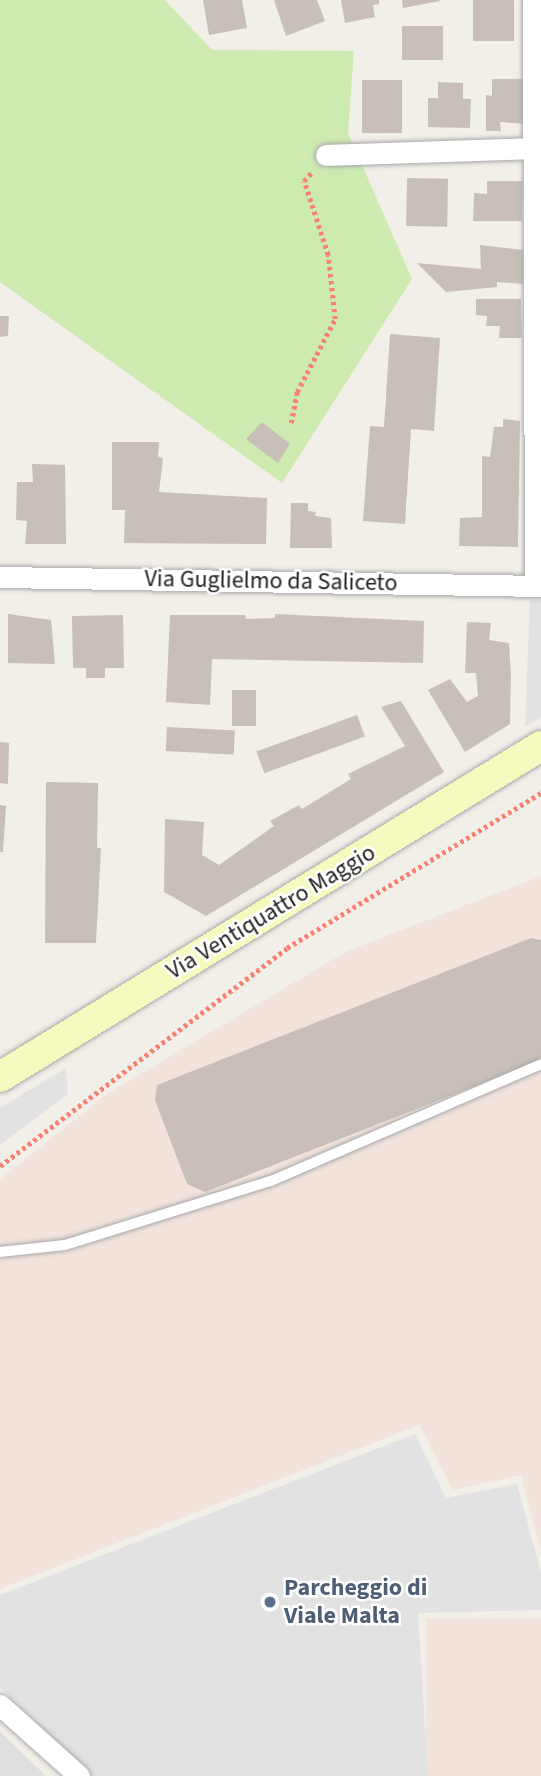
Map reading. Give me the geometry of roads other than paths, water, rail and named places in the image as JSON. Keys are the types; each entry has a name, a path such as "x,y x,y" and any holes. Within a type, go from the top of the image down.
{"main road":[{"name":"Via Ventiquattro Maggio","path":"0,1077 541,747"}],"street":[{"path":"533,0 537,148 538,586"},
{"path":"326,155 537,148"},
{"name":"Via Guglielmo da Saliceto","path":"0,577 538,586"},
{"path":"0,1705 79,1776"}],"lane":[{"path":"0,1252 65,1245 271,1181 541,1064"}],"place":[{"name":"Parcheggio di Viale Malta","path":"270,1602"}]}
